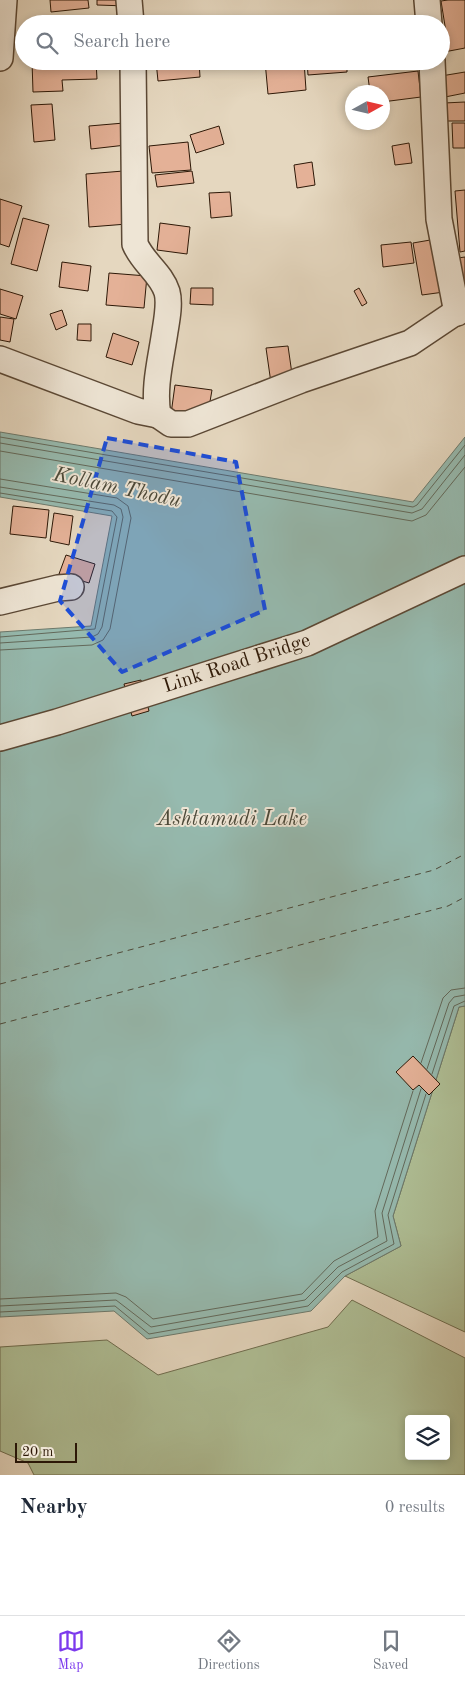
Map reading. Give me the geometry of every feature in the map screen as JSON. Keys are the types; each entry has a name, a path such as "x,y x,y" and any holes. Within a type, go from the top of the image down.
{"street":[{"path":"0,58 4,0"},
{"path":"129,0 130,15"},
{"path":"426,0 428,15"},
{"path":"132,70 135,244 140,256 162,280 168,295 167,318 155,399 158,415"},
{"path":"0,359 138,411 158,415 171,424 188,424 301,380 410,343 461,309 439,218 432,70"},
{"name":"Link Road Bridge","path":"0,738 58,722 307,643 465,569"},
{"path":"0,602 58,588 71,588"}],"highlighted area":[{"path":"107,438 236,462 265,610 122,672 60,601"}],"green space":[{"path":"465,1006 465,1332 345,1276 401,1246 393,1216 459,1007"},
{"path":"352,1300 465,1358 465,1475 34,1475 28,1463 0,1451 0,1347 107,1340 158,1375 328,1327"}],"water":[{"name":"Ashtamudi Lake","path":"0,432 413,502 465,437 465,1006 459,1007 393,1216 401,1246 345,1276 311,1311 147,1339 114,1311 0,1317 0,632 91,626 112,516 0,497"}],"building":[{"path":"50,0 88,0 89,8 51,12"},
{"path":"97,0 127,0 127,6 97,5"},
{"path":"465,0 465,48 450,51 450,15 443,15 441,1"},
{"path":"32,70 96,70 97,79 62,80 63,91 33,92"},
{"path":"157,70 200,70 200,77 158,81"},
{"path":"266,70 305,70 306,90 268,94"},
{"path":"308,70 347,70 347,72 308,75"},
{"path":"418,71 421,97 390,101 390,85 369,85 368,77"},
{"path":"465,72 465,93 445,97 441,76"},
{"path":"465,102 465,121 444,121 444,103"},
{"path":"52,104 55,140 34,142 31,105"},
{"path":"124,123 126,145 91,149 89,126"},
{"path":"452,123 465,123 465,148 453,148"},
{"path":"219,126 224,144 196,153 190,135"},
{"path":"188,142 191,170 152,173 149,146"},
{"path":"409,143 412,163 395,165 392,146"},
{"path":"312,162 315,185 297,188 294,165"},
{"path":"136,170 140,223 89,227 86,174"},
{"path":"192,171 194,183 157,187 155,175"},
{"path":"465,190 465,251 460,252 455,191"},
{"path":"230,192 232,216 211,218 209,193"},
{"path":"0,199 22,206 9,247 0,244"},
{"path":"23,218 49,225 37,271 11,264"},
{"path":"160,223 190,227 187,254 157,250"},
{"path":"436,239 444,292 422,295 413,243"},
{"path":"411,242 414,263 383,267 381,245"},
{"path":"465,257 465,287 463,287 458,258"},
{"path":"62,262 91,266 88,291 59,287"},
{"path":"109,273 147,276 144,308 106,305"},
{"path":"191,288 213,288 213,305 190,304"},
{"path":"359,288 367,303 362,306 354,291"},
{"path":"0,289 23,296 16,319 0,314"},
{"path":"62,310 67,325 56,330 50,314"},
{"path":"0,317 14,319 10,342 0,340"},
{"path":"78,324 91,324 91,341 77,340"},
{"path":"113,333 139,342 132,365 106,357"},
{"path":"288,346 293,381 271,383 266,348"},
{"path":"175,385 212,390 207,419 171,414"},
{"path":"13,506 49,510 46,538 10,534"},
{"path":"54,513 73,516 69,545 50,541"},
{"path":"66,555 95,564 89,583 59,574"},
{"path":"141,680 149,711 132,716 124,684"},
{"path":"413,1056 440,1084 429,1095 419,1085 413,1090 396,1072"}],"ferry route":[{"path":"0,984 434,870 465,854"},
{"path":"0,1024 448,906 465,897"}],"water label":[{"name":"Kollam Thodu","path":"117,488"}]}
